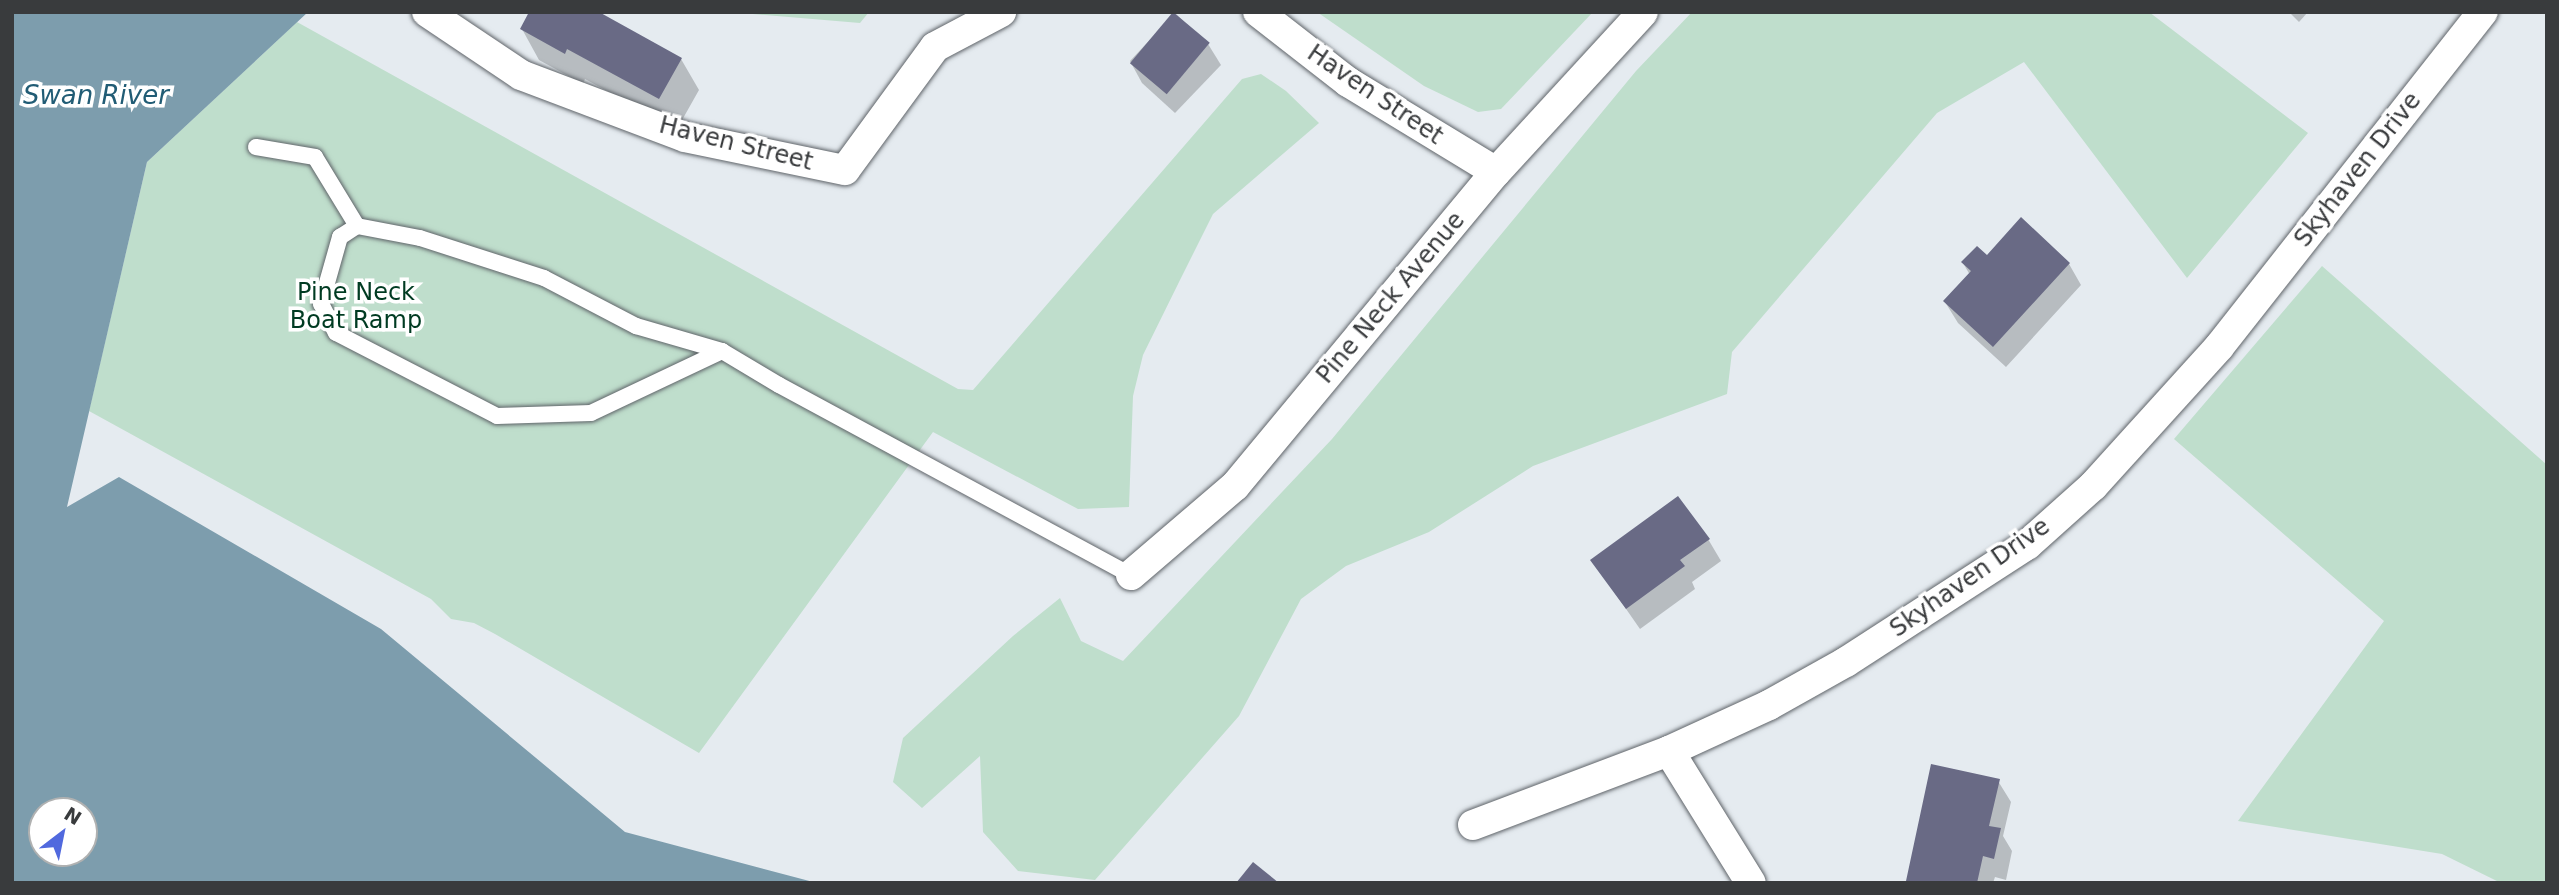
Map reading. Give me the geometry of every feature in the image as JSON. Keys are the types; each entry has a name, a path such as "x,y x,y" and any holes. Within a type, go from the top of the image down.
{"street":[{"name":"Haven Street","path":"427,12 521,75 685,137 845,170 935,47 1001,12"},
{"name":"Haven Street","path":"1258,12 1348,82 1496,173"},
{"name":"Pine Neck Avenue","path":"1131,575 1235,486 1496,173 1643,12"},
{"name":"Skyhaven Drive","path":"1473,825 1669,751 1769,705 1846,662 2027,545 2093,486 2219,346 2483,12"},
{"path":"1669,751 1751,883"}],"lane":[{"path":"256,147 315,157 357,226"},
{"path":"722,351 591,413 497,416 336,333 321,304 340,237 357,226 420,238 544,278 636,326 722,351 779,386 1131,575"}],"green space":[{"path":"730,12 869,12 860,23"},
{"path":"1317,12 1593,12 1501,109 1478,112 1424,86"},
{"path":"1692,12 2149,12 2308,133 2187,278 2024,62 1937,113 1732,352 1727,394 1533,466 1429,532 1346,566 1301,599 1239,716 1095,880 1018,871 983,832 980,756 922,808 893,782 903,738 1013,636 1060,598 1081,641 1123,661 1332,439 1636,71"},
{"name":"Pine Neck Boat Ramp","path":"297,22 958,389 973,390 1242,79 1261,74 1286,91 1319,123 1213,214 1180,280 1143,355 1133,396 1129,507 1078,509 933,432 699,753 495,634 474,623 451,619 431,599 89,411 147,162"},
{"path":"2322,266 2547,465 2547,883 2501,883 2442,854 2238,821 2384,621 2174,439"}],"water":[{"name":"Swan River","path":"12,12 308,12 147,162 67,507 119,477 381,629 625,832 817,883 12,883"}],"building":[{"path":"529,12 599,12 682,58 659,99 567,49 565,54 520,29"},
{"path":"1173,12 1210,43 1167,94 1130,63"},
{"path":"2021,217 2070,263 1993,347 1943,301 1971,271 1961,262 1977,246 1987,255"},
{"path":"1678,496 1710,539 1680,560 1685,566 1626,609 1590,560"},
{"path":"1931,764 2000,779 1989,826 2001,828 1994,859 1983,856 1977,883 1906,881"},
{"path":"1253,862 1279,883 1236,883"}]}
